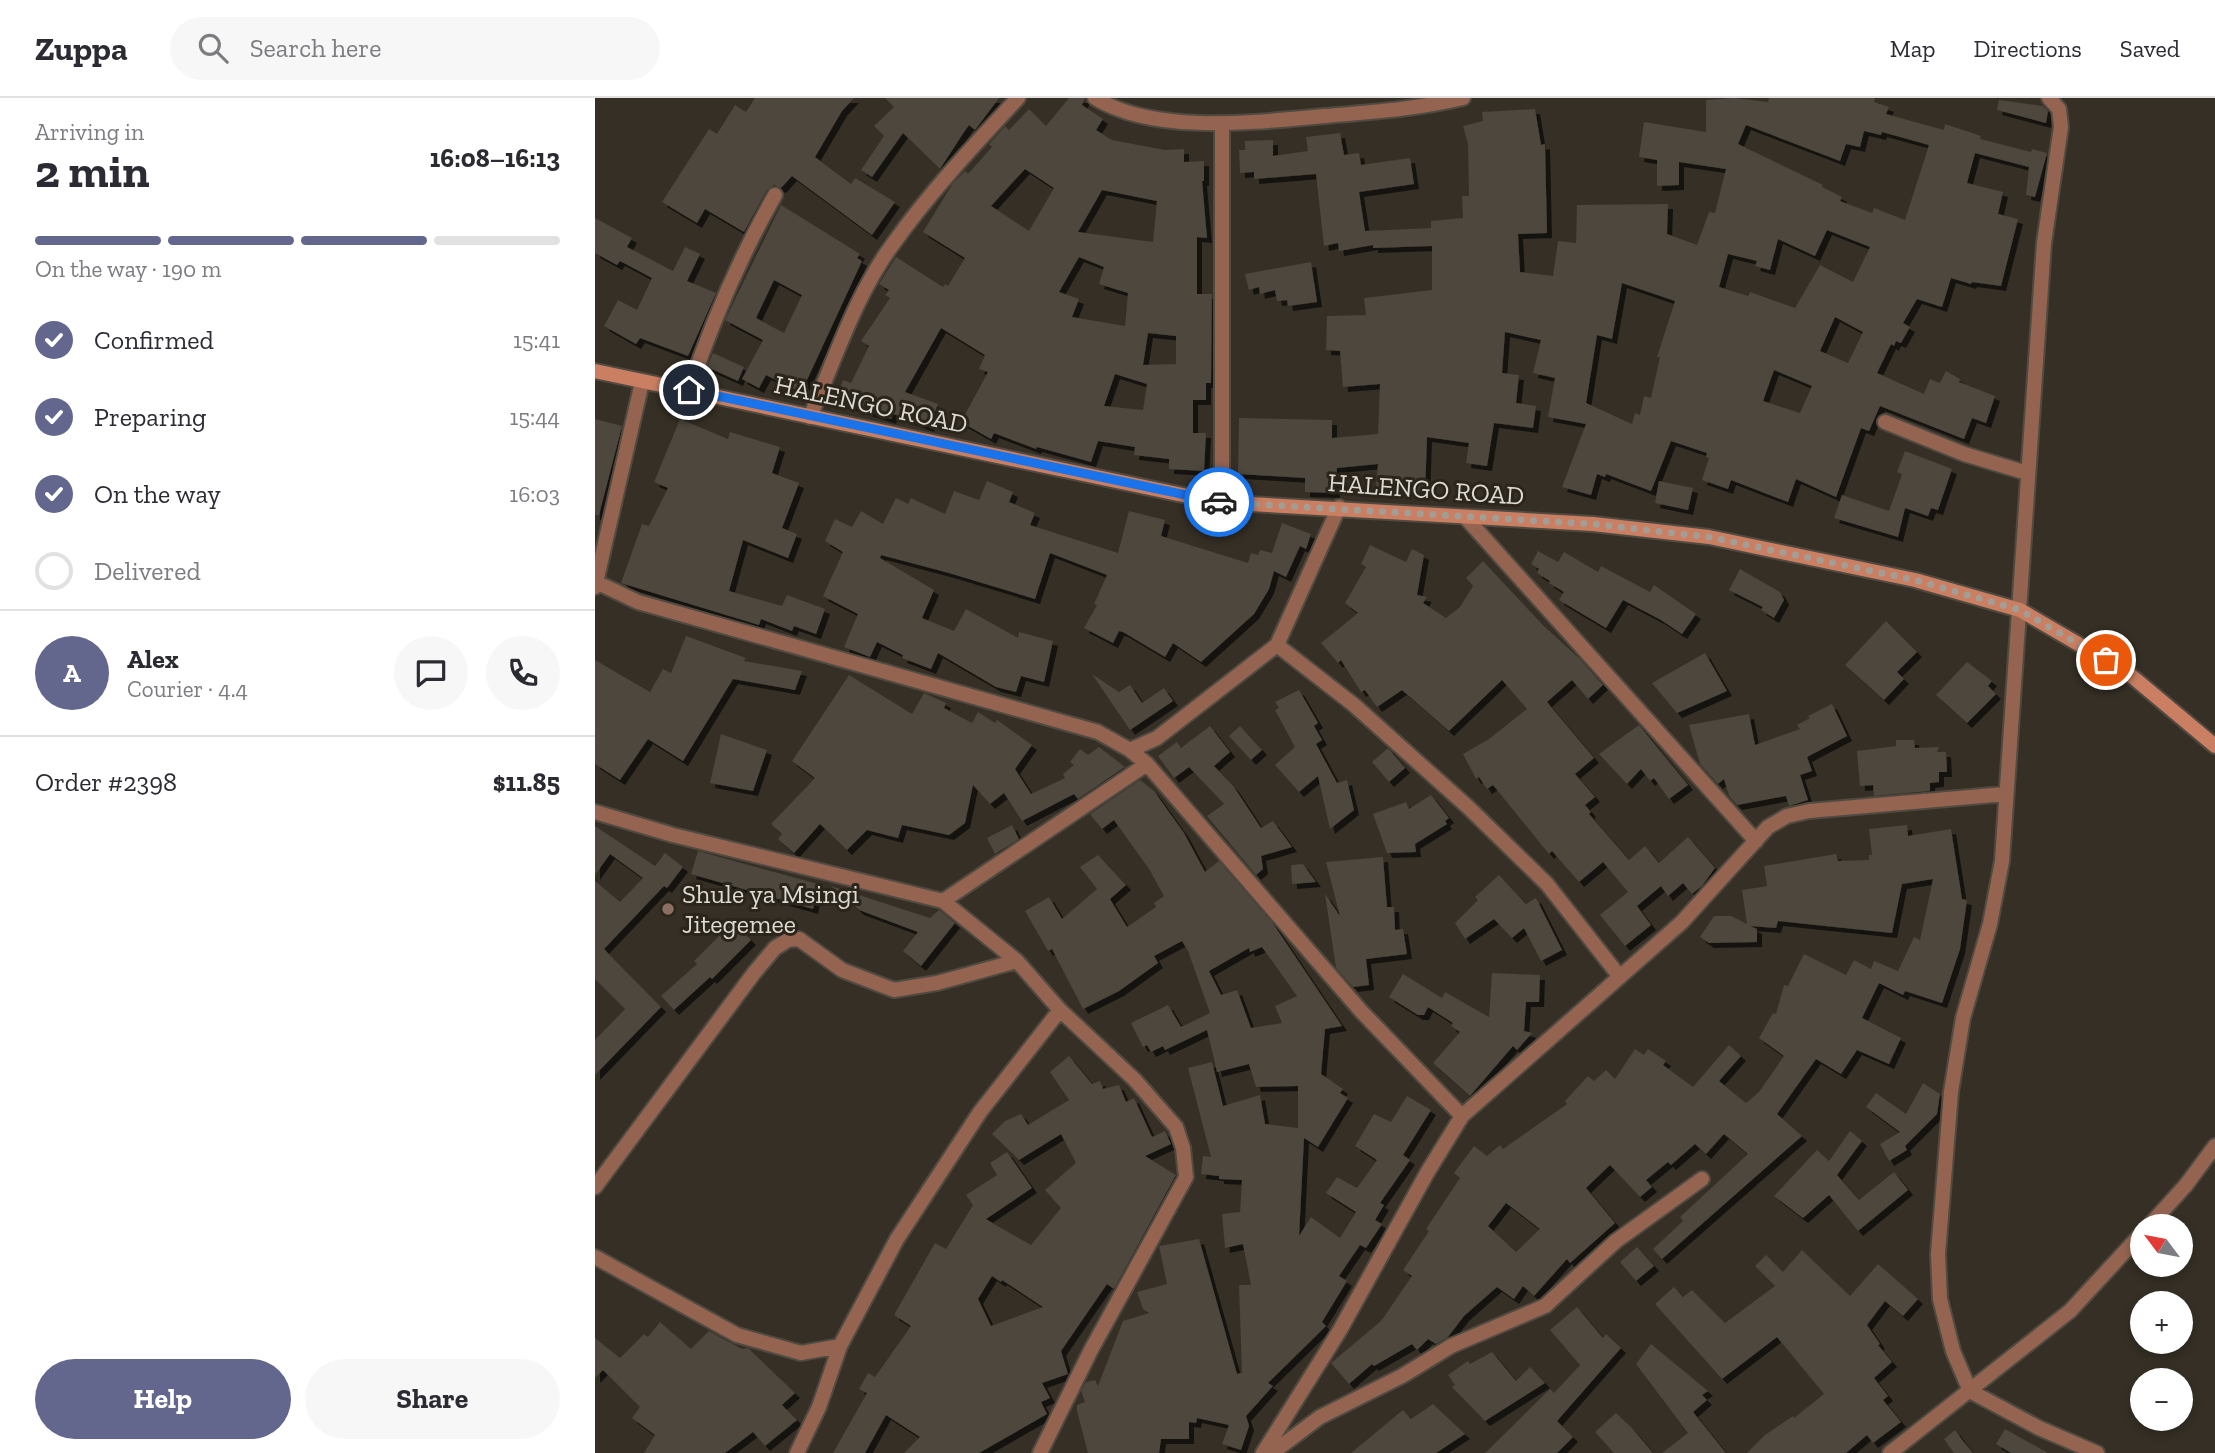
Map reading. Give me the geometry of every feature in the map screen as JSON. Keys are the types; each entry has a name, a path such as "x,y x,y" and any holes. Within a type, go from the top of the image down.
{"street":[{"path":"810,416 868,285 893,244 974,146 1019,98"},
{"path":"1095,98 1132,114 1223,125 1425,107 1463,98"},
{"path":"1129,98 1132,114"},
{"path":"2056,102 2061,127 2044,243 2002,861 1990,924 1963,1018 1951,1093 1940,1229 1940,1299 1953,1351 1971,1391 2039,1428 2097,1453"},
{"path":"1222,503 1223,125"},
{"path":"689,390 705,343 745,249 775,195"},
{"name":"HALENGO ROAD","path":"595,371 1222,503 1339,507 1467,519 1593,524 1709,537 1915,580 2020,610 2128,673 2215,746"},
{"path":"642,382 596,584 638,602 1067,723 1097,733 1131,750 1147,764 1361,1011 1462,1116"},
{"path":"1885,422 1964,454 2027,473"},
{"path":"1131,750 1157,738 1277,645 1339,507"},
{"path":"1467,519 1756,841"},
{"path":"1277,645 1354,705 1468,807 1547,884 1620,977"},
{"path":"943,901 1147,764"},
{"path":"1263,1453 1341,1330 1427,1173 1462,1116 1682,922 1778,820 1809,811 2005,794"},
{"path":"595,812 673,835 943,901 1017,961 1060,1010 1135,1080 1175,1127 1183,1148 1186,1177 1091,1350 1040,1453"},
{"path":"595,1187 754,973 775,948 788,940 799,939 842,970 894,990 937,983 1017,961"},
{"path":"797,1453 819,1407 840,1346 921,1202 979,1112 1060,1010"},
{"path":"2160,1214 2215,1146"},
{"path":"1272,1453 1320,1417 1451,1346 1545,1306 1616,1241 1702,1179"},
{"path":"1890,1453 2070,1311 2130,1246"},
{"path":"595,1256 737,1335 801,1353 840,1346"}],"building":[{"path":"755,98 854,98 842,111 815,157 851,184 855,178 895,202 872,235 792,176 781,188 774,185 767,190 744,232 705,209 697,223 662,202 709,129 717,134 735,105 746,112"},
{"path":"885,98 999,98 975,130 969,125 940,169 903,133 872,177 861,170 884,136 874,126 894,107"},
{"path":"1069,98 1085,98 1082,105 1103,119 1096,130 1112,140 1165,150 1184,149 1184,162 1204,161 1202,181 1207,238 1197,237 1197,294 1212,294 1211,383 1206,383 1206,400 1193,400 1193,433 1206,433 1204,471 1169,469 1169,459 1134,455 1135,447 1098,441 1091,462 1037,447 1036,449 994,433 991,439 961,422 988,372 979,369 985,355 941,328 905,392 938,404 929,427 893,414 891,419 835,401 843,380 851,383 869,346 861,341 890,298 885,295 889,290 879,284 896,257 943,287 945,284 948,286 965,258 923,232 953,183 965,171 968,174 992,147 989,144 1005,126 1009,130 1029,109 1046,126","holes":["1025,169 1054,188 1029,231 991,206","1102,190 1157,201 1153,242 1078,232","1079,257 1104,267 1099,284 1128,293 1125,326 1072,317 1079,299 1059,292","1148,333 1176,336 1176,364 1143,365","1115,374 1147,384 1143,410 1104,406"]},
{"path":"1734,98 1768,102 1769,98 1875,98 1874,102 1889,107 1886,114 1944,130 1945,124 1981,136 1980,139 2031,152 2032,149 2047,153 2035,197 2026,195 2029,167 1975,153 1967,183 2003,192 1998,214 2018,219 2001,286 1971,284 1951,278 1942,307 1917,299 1903,323 1910,327 1901,343 1896,341 1894,346 1891,344 1877,373 1924,394 1930,379 1940,383 1946,371 1960,379 1959,382 1995,396 1986,423 1972,418 1964,439 1880,406 1869,431 1861,428 1836,497 1796,479 1788,502 1731,480 1728,489 1702,480 1709,458 1706,457 1707,453 1671,441 1651,491 1606,474 1605,477 1597,474 1591,495 1562,487 1586,424 1548,417 1555,378 1533,373 1541,340 1505,332 1502,373 1519,375 1516,403 1536,406 1533,428 1494,423 1487,466 1466,463 1469,443 1427,437 1425,493 1376,488 1378,464 1337,468 1335,493 1305,492 1305,478 1238,474 1239,418 1332,420 1332,438 1378,434 1380,384 1343,387 1340,351 1326,350 1327,316 1366,315 1364,298 1432,290 1432,246 1373,248 1373,245 1339,251 1338,243 1324,246 1316,174 1254,179 1254,172 1240,173 1239,150 1245,150 1245,141 1273,140 1273,156 1308,151 1306,137 1340,133 1344,155 1359,153 1361,165 1410,158 1414,184 1359,192 1365,231 1431,228 1431,221 1463,218 1462,196 1469,196 1468,144 1463,126 1483,121 1482,112 1535,109 1541,145 1545,144 1547,233 1518,234 1520,272 1553,276 1558,241 1576,243 1577,205 1668,204 1667,234 1697,245 1709,212 1715,213 1726,169 1679,162 1679,185 1657,186 1657,160 1639,157 1644,122 1706,132 1706,100","holes":["1746,125 1840,161 1846,144 1860,147 1864,131 1881,135 1882,132 1929,145 1905,220 1874,208 1872,213 1840,201 1842,197 1822,187 1823,185 1738,144","1827,230 1870,247 1853,282 1820,265 1795,308 1750,292 1748,296 1719,287 1728,254 1757,261 1755,266 1770,270 1778,239 1815,256","1622,283 1675,301 1657,357 1660,357 1651,398 1644,396 1640,415 1635,413 1632,424 1586,403 1597,335 1612,339","1835,317 1863,332 1848,363 1820,351","1774,370 1812,386 1800,413 1763,401"]},
{"path":"1999,100 2043,106 2048,111 2046,123 1997,110"},
{"path":"781,205 860,254 857,258 862,261 801,393 766,375 759,388 742,379 763,340 725,320","holes":["774,280 802,295 784,333 756,318"]},
{"path":"595,218 632,238 627,247 673,271 685,247 700,254 687,281 716,293 688,356 640,338 636,344 604,326 618,300 637,310 652,278 620,261 617,265 595,253"},
{"path":"1311,262 1317,302 1288,306 1287,300 1277,301 1275,290 1260,294 1259,287 1249,290 1245,274"},
{"path":"713,353 744,367 738,381 707,367"},
{"path":"595,419 622,426 599,515 595,515"},
{"path":"680,419 728,439 730,432 780,447 772,473 799,483 782,528 797,534 788,558 743,540 729,591 782,606 787,595 825,609 816,634 794,626 792,631 761,619 759,625 621,583 642,524 649,526 668,488 654,482"},
{"path":"1905,451 1952,469 1938,510 1931,508 1928,516 1905,508 1898,537 1834,518 1842,495 1889,511 1902,474 1897,472"},
{"path":"987,481 1013,492 1009,502 1035,513 1030,525 1118,553 1129,511 1165,520 1161,536 1248,563 1251,553 1258,555 1260,550 1272,553 1282,523 1311,534 1306,549 1300,546 1286,577 1274,571 1269,589 1254,614 1201,662 1173,643 1165,657 1123,632 1119,631 1113,643 1084,628 1097,605 1094,604 1107,575 1050,553 1035,599 881,555 880,558 934,590 922,618 954,631 966,609 1018,638 1019,632 1053,641 1044,682 1021,676 1016,692 996,687 938,653 931,669 902,658 903,655 877,642 870,657 844,647 858,614 823,596 843,552 825,541 835,519 852,527 861,511 883,524 896,498 908,504 911,498 945,514 954,491 979,500"},
{"path":"1659,481 1693,488 1688,510 1655,503"},
{"path":"1370,545 1406,562 1412,549 1424,555 1417,595 1427,597 1423,603 1446,618 1460,607 1473,586 1466,578 1483,561 1544,626 1581,660 1603,685 1588,699 1572,680 1547,702 1594,758 1575,774 1595,797 1585,805 1591,812 1589,814 1629,860 1645,846 1659,863 1688,837 1715,868 1702,886 1692,894 1683,883 1668,896 1661,886 1637,906 1651,925 1625,946 1600,915 1628,892 1603,862 1579,882 1552,851 1549,854 1493,785 1487,789 1479,777 1476,779 1463,754 1489,739 1527,709 1502,680 1449,731 1402,690 1377,707 1365,690 1361,692 1341,660 1338,663 1321,643 1358,613 1345,603 1366,567 1361,564"},
{"path":"1538,551 1558,562 1564,552 1598,572 1601,566 1650,592 1654,585 1696,614 1682,634 1623,600 1606,628 1559,600 1564,592 1537,573 1539,569 1531,564"},
{"path":"1740,569 1780,592 1784,600 1774,618 1761,610 1763,607 1729,590"},
{"path":"1886,621 1917,652 1897,672 1904,679 1884,700 1845,665"},
{"path":"686,636 746,658 744,661 802,671 795,690 733,679 683,761 648,739 620,780 595,764 595,660 650,692 663,669 671,673"},
{"path":"1705,653 1727,691 1677,713 1652,683"},
{"path":"1967,662 1992,681 1988,686 1996,694 1967,723 1936,695"},
{"path":"1092,674 1119,692 1130,685 1142,703 1164,688 1173,701 1130,730"},
{"path":"849,675 912,714 924,693 946,703 944,708 972,723 978,712 995,723 997,720 1032,745 1015,769 1031,794 1065,778 1063,774 1074,765 1070,762 1080,749 1088,755 1099,747 1125,767 1078,799 1074,794 1022,821 1004,793 990,804 973,785 965,823 949,835 902,825 898,838 867,830 847,850 820,824 794,853 778,839 782,834 771,824 815,778 792,761"},
{"path":"1299,690 1318,723 1314,726 1322,740 1316,744 1337,783 1347,780 1354,810 1330,829 1318,776 1299,792 1275,765 1295,747 1275,710 1279,708 1275,702"},
{"path":"1832,704 1847,736 1807,757 1812,771 1800,775 1808,800 1789,806 1786,796 1737,805 1729,796 1724,779 1718,784 1700,764 1689,725 1749,714 1755,745 1800,729 1797,725 1810,718 1808,716"},
{"path":"1639,725 1688,785 1669,799 1654,778 1650,781 1641,769 1627,784 1599,754"},
{"path":"1210,726 1230,752 1214,766 1234,787 1261,828 1273,821 1292,847 1261,856 1263,869 1256,875 1207,816 1224,804 1189,767 1174,778 1158,756 1177,742 1181,748"},
{"path":"1240,726 1262,750 1251,760 1229,736"},
{"path":"721,734 767,750 753,791 710,783"},
{"path":"1896,740 1914,740 1915,748 1939,747 1937,752 1946,752 1947,772 1939,772 1939,782 1930,783 1930,791 1874,796 1873,785 1860,786 1857,751 1896,746"},
{"path":"1388,748 1405,768 1389,782 1372,762"},
{"path":"1140,780 1154,791 1184,833 1205,872 1219,861 1272,922 1342,1026 1325,1029 1321,1074 1343,1089 1340,1093 1348,1098 1318,1147 1304,1138 1299,1236 1311,1217 1340,1238 1356,1212 1326,1193 1337,1177 1357,1188 1377,1160 1355,1146 1374,1114 1391,1122 1407,1096 1431,1110 1403,1155 1410,1160 1380,1203 1384,1205 1375,1220 1382,1224 1366,1248 1360,1245 1339,1276 1347,1281 1322,1322 1326,1326 1268,1383 1273,1386 1246,1416 1249,1426 1241,1450 1222,1444 1229,1425 1197,1418 1196,1423 1189,1422 1189,1439 1161,1439 1159,1453 1088,1453 1077,1411 1077,1405 1085,1402 1081,1391 1086,1382 1095,1380 1098,1386 1123,1321 1149,1313 1143,1309 1137,1292 1167,1284 1159,1246 1199,1239 1237,1374 1242,1373 1239,1285 1251,1285 1243,1244 1225,1248 1222,1214 1240,1212 1242,1180 1219,1179 1219,1176 1201,1174 1203,1156 1211,1157 1188,1068 1212,1062 1223,1106 1260,1095 1265,1124 1298,1128 1298,1086 1256,1087 1249,1064 1217,1072 1207,1030 1165,1050 1163,1046 1151,1052 1147,1045 1143,1047 1131,1023 1168,1005 1181,1027 1210,1013 1182,941 1154,956 1158,963 1119,991 1083,1009 1052,949 1048,951 1025,911 1049,897 1062,919 1097,889 1080,867 1098,855 1126,885 1110,899 1127,927 1156,907 1154,903 1164,896 1149,869 1114,820 1102,829 1090,814","holes":["1262,947 1297,996 1275,1006 1282,1023 1251,1028 1237,990 1221,995 1209,971 1249,948 1250,952"]},
{"path":"1431,795 1449,818 1445,821 1447,824 1415,844 1416,852 1387,853 1373,814 1406,802 1409,809"},
{"path":"1012,825 1019,839 995,854 987,838"},
{"path":"1907,825 1908,836 1951,829 1962,899 1967,900 1960,949 1942,1003 1905,991 1903,995 1879,983 1862,1018 1901,1038 1889,1064 1857,1050 1841,1074 1816,1059 1777,1114 1802,1136 1662,1259 1653,1249 1683,1221 1680,1217 1748,1154 1724,1134 1706,1154 1695,1144 1671,1165 1668,1162 1646,1180 1652,1187 1640,1197 1610,1165 1586,1188 1615,1223 1570,1263 1567,1259 1534,1296 1523,1286 1514,1299 1497,1287 1464,1316 1448,1337 1436,1344 1428,1339 1417,1350 1412,1344 1374,1366 1372,1364 1349,1384 1331,1363 1381,1321 1412,1276 1403,1270 1460,1178 1454,1173 1474,1146 1487,1156 1500,1145 1503,1149 1567,1104 1565,1101 1588,1076 1594,1081 1606,1070 1615,1079 1635,1049 1644,1055 1648,1049 1666,1061 1663,1065 1693,1087 1729,1045 1741,1056 1719,1081 1746,1103 1759,1092 1784,1056 1759,1038 1773,1013 1776,1014 1784,985 1788,986 1804,954 1846,975 1854,960 1871,969 1874,961 1898,971 1914,937 1920,940 1933,879 1902,884 1892,933 1778,921 1776,928 1750,926 1757,929 1757,942 1709,943 1700,937 1714,916 1731,916 1747,924 1742,890 1767,886 1764,866 1836,854 1838,861 1869,860 1869,855 1872,855 1869,829","holes":["1506,1203 1540,1229 1516,1252 1488,1226"]},
{"path":"595,826 655,866 665,853 683,867 667,888 664,886 604,949 661,1007 595,1075 595,1040 625,1009 595,979 595,881 620,902 643,878 610,854 595,875"},
{"path":"698,851 818,884 813,909 691,874"},
{"path":"1383,857 1387,907 1394,907 1395,930 1403,929 1407,954 1366,959 1369,985 1353,987 1336,968 1325,894 1340,916 1326,862"},
{"path":"1303,864 1316,882 1292,884 1291,865"},
{"path":"1499,875 1526,904 1536,898 1562,950 1541,961 1524,928 1512,938 1494,919 1465,939 1455,923 1478,900 1475,897"},
{"path":"831,886 930,918 939,910 955,923 921,966 903,951 918,932 859,910"},
{"path":"733,922 751,940 712,979 710,977 674,1010 661,996 697,964 694,961"},
{"path":"1492,973 1540,975 1539,1002 1526,1002 1524,1031 1532,1033 1517,1050 1513,1046 1470,1096 1433,1063 1460,1032 1451,1026 1453,1023 1428,1007 1424,1015 1418,1015 1389,997 1403,974 1442,998 1445,992 1489,1017"},
{"path":"1069,1056 1092,1084 1100,1081 1103,1089 1119,1085 1126,1102 1134,1098 1152,1137 1165,1131 1171,1144 1145,1156 1176,1175 1114,1289 1107,1284 1061,1351 1068,1374 1042,1383 1050,1398 1041,1402 1047,1414 979,1453 904,1453 920,1437 886,1415 865,1453 833,1453 867,1393 859,1389 868,1373 875,1377 911,1326 894,1315 935,1243 946,1249 973,1205 966,1195 997,1175 990,1163 1007,1152 1032,1188 986,1219 1031,1245 1061,1208 1045,1190 1076,1163 1061,1134 1019,1160 992,1134 1005,1121 1021,1114 1028,1125 1069,1100 1050,1072","holes":["992,1276 1001,1282 1002,1280 1043,1307 991,1326 978,1299"]},
{"path":"1923,1083 1940,1094 1937,1114 1905,1146 1907,1150 1889,1161 1880,1144 1900,1132 1866,1107 1876,1093 1906,1114"},
{"path":"1850,1131 1862,1141 1837,1175 1859,1200 1894,1172 1908,1190 1858,1231 1829,1195 1803,1218 1774,1196 1817,1150 1829,1161"},
{"path":"1637,1247 1654,1266 1636,1281 1620,1262"},
{"path":"1802,1250 1850,1296 1878,1264 1918,1299 1903,1316 1885,1301 1867,1325 1892,1362 1874,1378 1888,1396 1883,1400 1901,1422 1873,1443 1867,1435 1846,1453 1747,1453 1765,1435 1793,1416 1794,1418 1824,1394 1777,1337 1722,1379 1655,1304 1674,1287 1683,1297 1692,1290 1725,1323 1775,1286 1755,1266 1766,1255 1783,1272"},
{"path":"1577,1307 1603,1338 1606,1334 1621,1348 1557,1421 1573,1437 1557,1453 1485,1453 1550,1389 1554,1393 1580,1365 1550,1330"},
{"path":"660,1322 691,1349 709,1331 742,1349 748,1348 795,1393 782,1405 797,1420 765,1446 753,1432 725,1453 644,1453 655,1435 632,1418 640,1407 603,1370 595,1378 595,1338 620,1358 644,1334 648,1337"},
{"path":"1651,1344 1708,1391 1702,1395 1707,1400 1693,1412 1726,1453 1662,1453 1688,1433 1636,1364"},
{"path":"1492,1352 1516,1381 1530,1367 1545,1383 1485,1421 1452,1387 1455,1385 1448,1375 1468,1361 1470,1364"},
{"path":"1433,1404 1465,1434 1436,1453 1351,1453 1403,1410 1411,1419"},
{"path":"1616,1413 1653,1453 1614,1453 1595,1432"},
{"path":"2005,1429 2048,1453 2011,1453 1996,1444"},
{"path":"1955,1430 1973,1453 1954,1453 1944,1439"}],"way so far":[{"path":"1219,502 1339,507 1467,519 1593,524 1709,537 1915,580 2020,610 2106,660"}],"place":[{"name":"Shule ya Msingi Jitegemee","path":"668,909"}],"route":[{"path":"689,390 1219,502"}]}
